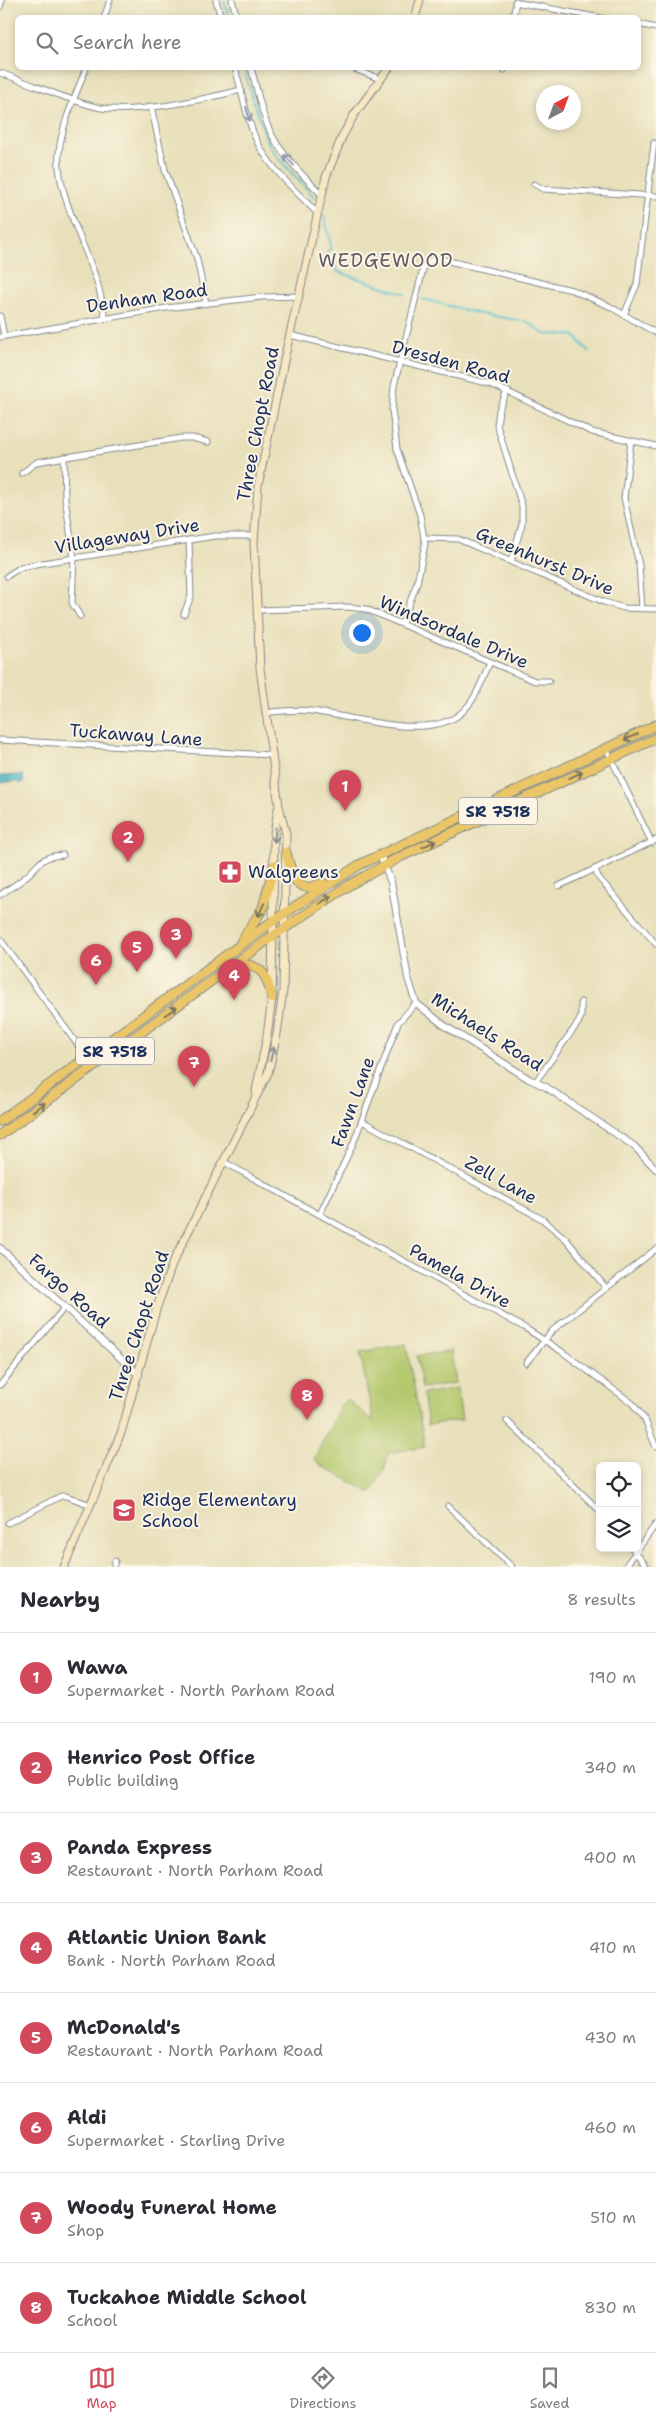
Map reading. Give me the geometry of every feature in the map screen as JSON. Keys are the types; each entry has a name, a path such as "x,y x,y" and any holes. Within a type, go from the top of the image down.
{"highway":[{"name":"SR 7518","path":"0,1121 273,921 336,880 380,854 656,725"},
{"name":"SR 7518","path":"0,1135 285,927 331,896 385,865 656,738"},
{"path":"286,852 293,876 303,886 312,887 336,880"},
{"path":"236,948 263,908 274,865"},
{"path":"197,991 217,983 241,966 248,965 256,967 264,973 272,998"}],"main road":[{"path":"416,15 420,0"},
{"name":"Three Chopt Road","path":"64,1567 121,1433 157,1307 171,1268 268,1074 280,1020 283,991 286,834 279,806 265,713 254,536 258,486 298,296 326,177 342,137 358,109 387,70"},
{"name":"Three Chopt Road","path":"254,1099 268,1036 272,998 274,834 279,806"}],"street":[{"path":"0,7 2,0"},
{"path":"105,15 110,0"},
{"path":"216,0 220,15"},
{"path":"232,0 236,15"},
{"path":"513,15 515,1 586,15"},
{"path":"641,25 656,28"},
{"path":"85,70 61,138 59,170 63,188 98,285 106,317"},
{"path":"236,70 260,148 274,167 318,214"},
{"path":"252,70 265,116 275,141 322,195"},
{"path":"357,70 380,79"},
{"path":"0,72 100,108 115,109 151,106 208,98 241,90"},
{"path":"151,106 165,170 197,259 206,303"},
{"path":"624,315 636,288 654,143"},
{"path":"534,184 543,189 656,196"},
{"path":"402,623 422,567 424,538 420,515 394,434 393,392 422,270 428,262 437,259 449,261 560,286 586,295 656,333"},
{"name":"Denham Road","path":"2,336 106,317 206,303 277,296 298,296"},
{"path":"0,316 2,336"},
{"name":"Dresden Road","path":"290,335 491,384 592,432 656,446"},
{"path":"507,391 499,410 497,425 522,506 522,524 511,561"},
{"path":"22,473 37,462 64,457 181,438 192,438 208,442"},
{"path":"631,442 624,498 639,565 642,610"},
{"path":"64,457 65,498 74,558 72,603 80,616"},
{"name":"Villageway Drive","path":"6,576 21,567 74,558 231,534 254,536"},
{"name":"Greenhurst Drive","path":"424,538 458,539 604,602 624,608 656,609"},
{"path":"184,614 191,596 189,540"},
{"name":"Windsordale Drive","path":"258,610 356,608 378,612 490,662 535,680 550,681"},
{"path":"265,713 309,711 406,726 430,727 450,720 470,704 490,662"},
{"name":"Tuckaway Lane","path":"0,740 271,755"},
{"path":"559,886 654,842 606,748"},
{"name":"Michaels Road","path":"380,854 391,882 408,978 416,1003 445,1026 536,1082 634,1146 656,1169"},
{"path":"0,895 24,878 41,860 50,856 63,855"},
{"path":"595,869 598,877 656,944"},
{"path":"0,939 94,1067"},
{"path":"536,1082 578,1023 581,1002"},
{"name":"Fawn Lane","path":"320,1214 342,1171 398,1022 416,1003"},
{"name":"Zell Lane","path":"362,1121 542,1219 566,1239 606,1288"},
{"name":"Pamela Drive","path":"224,1162 544,1340 632,1403 645,1420 656,1446"},
{"path":"526,1363 553,1330 656,1249"},
{"name":"Fargo Road","path":"2,1252 139,1375"},
{"path":"0,1385 65,1307"},
{"path":"507,1421 596,1507"},
{"path":"8,1523 61,1496 66,1496 91,1506"},
{"path":"448,1506 512,1567"},
{"path":"641,1542 656,1524"},
{"path":"625,1567 633,1552"},
{"path":"635,1552 647,1567"}],"green space":[{"path":"406,1344 425,1447 388,1453 385,1467 371,1493 320,1465 314,1459 341,1405 347,1399 373,1421 360,1352"},
{"path":"451,1351 456,1383 422,1388 417,1356"},
{"path":"457,1388 462,1420 428,1425 423,1394"}],"water":[{"path":"23,775 24,781 21,784 15,781 0,783 0,776"}],"waterway":[{"path":"224,0 228,15"},
{"path":"244,70 266,139 278,158 314,197"},
{"path":"324,215 331,246 327,254 338,272 405,294"},
{"path":"423,299 476,313 528,322 544,334 574,335 589,352"}],"place":[{"name":"Wawa","path":"345,811"},
{"name":"Henrico Post Office","path":"128,862"},
{"name":"Walgreens","path":"230,872"},
{"name":"Panda Express","path":"176,959"},
{"name":"McDonald's","path":"137,972"},
{"name":"Aldi","path":"96,985"},
{"name":"Atlantic Union Bank","path":"234,1000"},
{"name":"Woody Funeral Home","path":"194,1087"},
{"name":"Tuckahoe Middle School","path":"307,1420"},
{"name":"Ridge Elementary School","path":"124,1510"}],"district":[{"name":"WEDGEWOOD","path":"386,260"}]}
